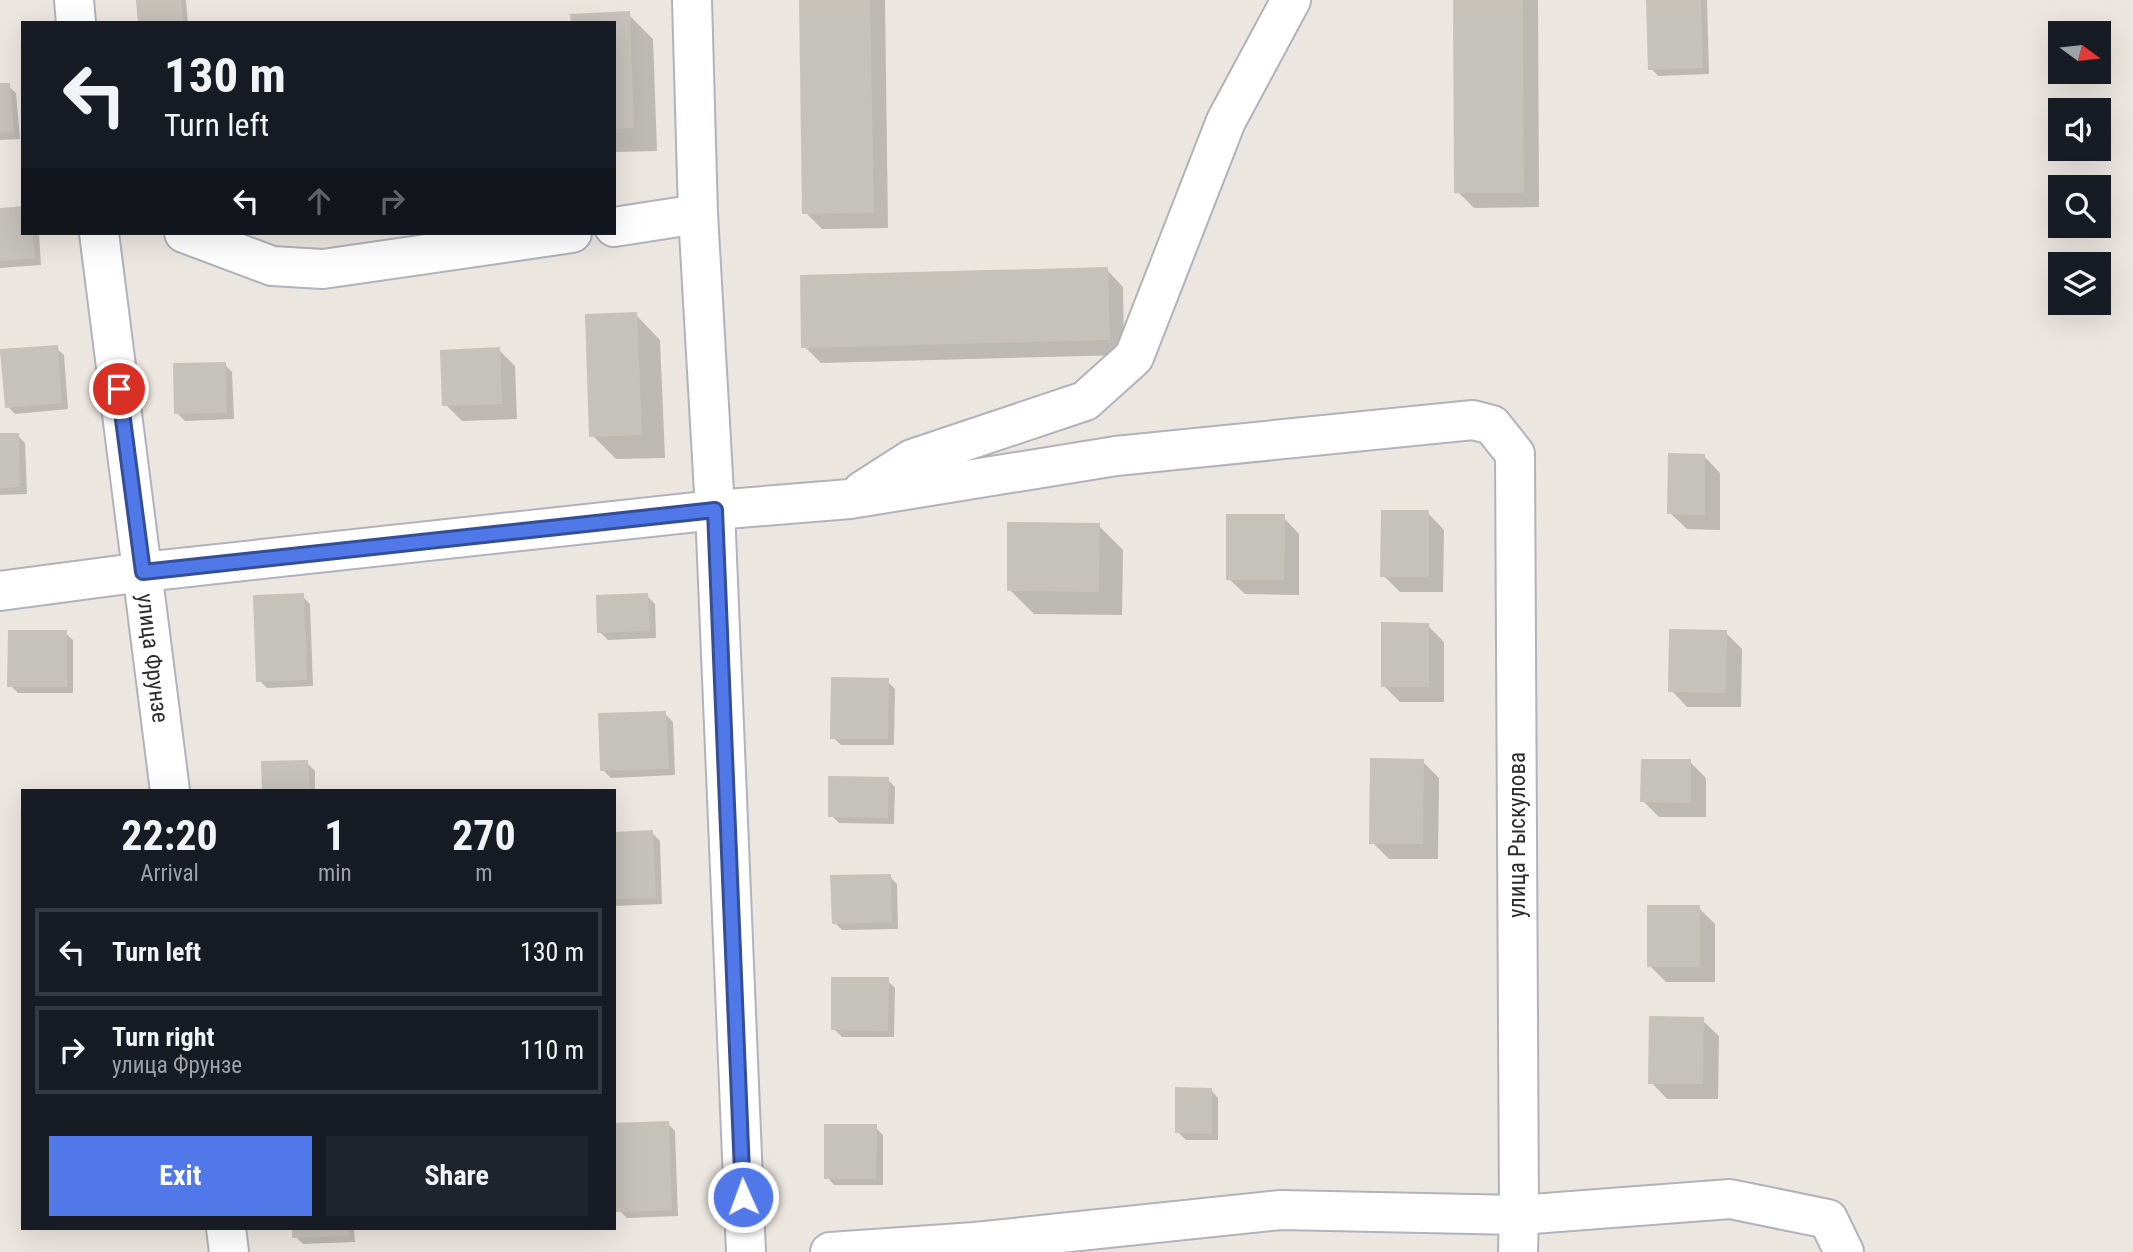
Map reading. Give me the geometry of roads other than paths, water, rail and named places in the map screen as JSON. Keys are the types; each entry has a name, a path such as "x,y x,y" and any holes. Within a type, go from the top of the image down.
{"street":[{"path":"74,0 76,21"},
{"path":"692,0 698,214 715,510 746,1252"},
{"path":"0,591 143,572 715,510 850,499 912,459 1085,401 1134,357 1226,121 1291,0"},
{"path":"616,227 698,214"},
{"name":"улица Фрунзе","path":"99,235 170,789"},
{"path":"190,235 272,265 323,269 558,235"},
{"name":"улица Рыскулова","path":"850,499 1116,456 1473,420 1492,425 1515,454 1518,1234"},
{"path":"830,1252 975,1241 1281,1210 1518,1234 1730,1199 1828,1219 1844,1252"},
{"path":"226,1230 229,1252"}]}
